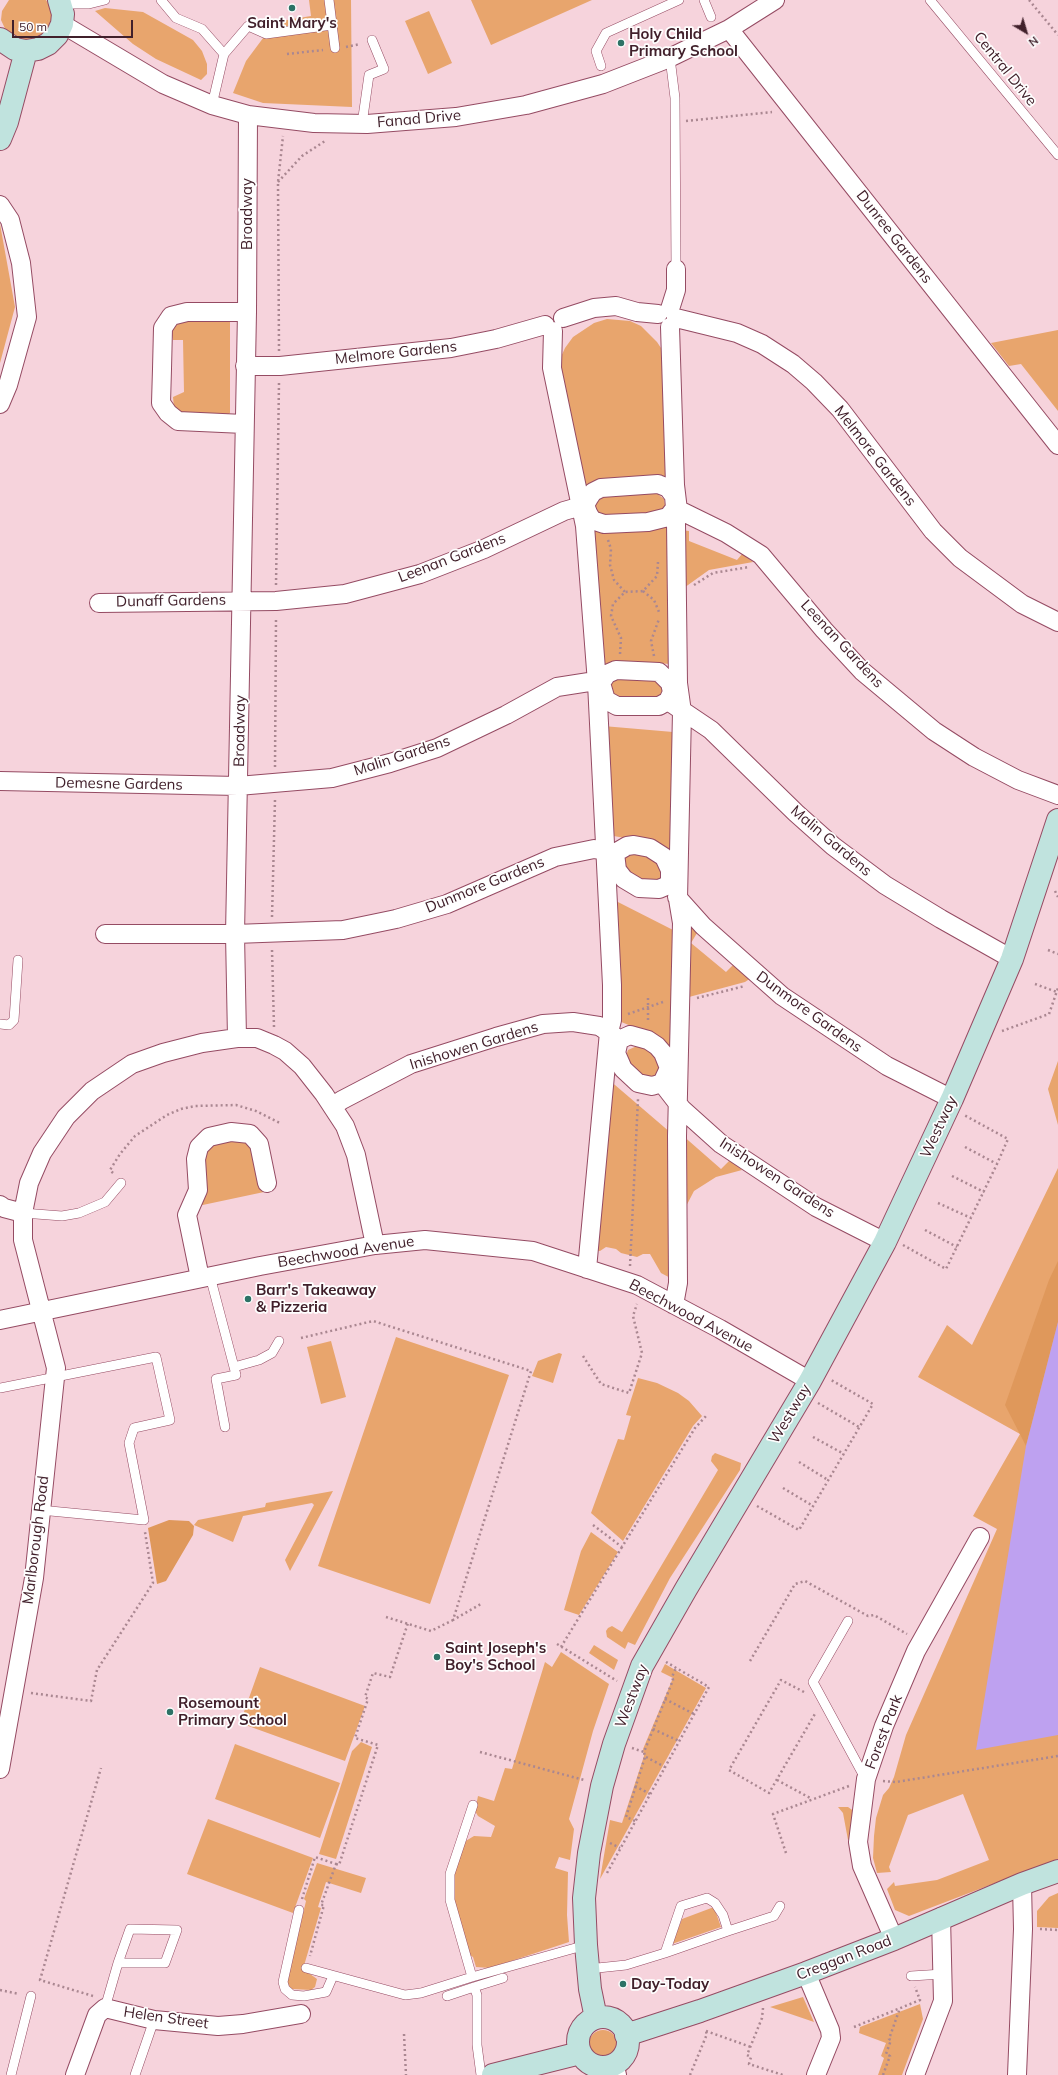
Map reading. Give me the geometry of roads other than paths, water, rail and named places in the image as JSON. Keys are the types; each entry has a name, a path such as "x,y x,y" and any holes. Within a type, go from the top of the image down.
{"street":[{"name":"Fanad Drive","path":"61,9 164,84 212,105 248,116 284,120 362,124 456,117 526,105 603,84 670,58 729,29 775,0"},
{"path":"0,39 15,49 26,51 38,49 48,44 57,35 61,9"},
{"name":"Dunree Gardens","path":"729,29 1058,445"},
{"path":"0,139 7,122 26,51"},
{"name":"Broadway","path":"236,1038 238,786 243,600 244,424 247,312 248,116"},
{"path":"0,205 10,220 21,262 27,317 8,385 0,404"},
{"path":"674,1305 678,1283 677,1136 682,923 678,899 682,712 678,683 676,509 669,317 676,290 676,269"},
{"name":"Melmore Gardens","path":"245,366 280,366 450,348 496,339 554,324 594,308 616,306 637,312 669,317 737,333 762,344 793,364 814,382 840,409 933,531 960,558 1022,604 1058,622"},
{"path":"244,424 178,421 168,413 161,403 162,348 163,328 171,316 187,312 247,312"},
{"path":"554,324 552,368 583,506 599,683 610,852 612,1020 616,1053 623,1069 638,1083 652,1086 662,1083"},
{"path":"583,506 593,492 601,488 658,484 668,488 674,496 676,509"},
{"path":"583,506 592,520 604,524 653,521 668,516 676,509"},
{"name":"Leenan Gardens","path":"243,600 276,601 344,594 420,574 484,549 564,511 583,506"},
{"name":"Leenan Gardens","path":"676,509 726,533 761,555 862,671 934,731 974,757 1018,780 1058,795"},
{"name":"Dunaff Gardens","path":"99,603 243,600"},
{"path":"616,670 659,672 670,683 672,692 668,701 658,706 617,706 606,700 599,683 607,674 616,670"},
{"name":"Malin Gardens","path":"238,786 332,778 390,763 437,748 506,715 557,687 589,682 599,683"},
{"name":"Malin Gardens","path":"668,701 682,712 711,730 796,813 833,846 879,880 941,919 1012,958"},
{"name":"Demesne Gardens","path":"0,781 238,786"},
{"name":"Westway","path":"596,2018 588,1969 584,1898 589,1853 602,1786 615,1741 635,1687 650,1653 819,1387 892,1243 1012,958 1058,820"},
{"name":"Dunmore Gardens","path":"105,934 236,934 343,930 396,919 447,904 554,857 594,849 610,852 634,845 650,848 664,857 670,870 670,881 666,886 703,926 782,996 887,1066 952,1099"},
{"path":"610,852 617,870 624,880 639,888 650,890 659,889 666,886"},
{"name":"Inishowen Gardens","path":"333,1106 411,1064 496,1036 543,1024 573,1022 599,1026 614,1036 630,1036 648,1040 657,1046 663,1053 669,1068 662,1083 678,1104 721,1144 816,1207 892,1243"},
{"path":"587,1269 614,1036"},
{"name":"Marlborough Road","path":"0,1769 34,1578 56,1368 23,1240 23,1213 29,1183 42,1153 66,1117 92,1091 132,1064 163,1052 202,1043 236,1038 257,1038 274,1045 285,1051 302,1066 333,1106 345,1126 356,1155 375,1245"},
{"path":"205,1277 187,1215 198,1190 196,1159 199,1147 208,1137 231,1132 250,1134 259,1144 267,1183"},
{"path":"0,1205 4,1208 23,1213"},
{"name":"Beechwood Avenue","path":"0,1320 205,1277 375,1245 426,1240 533,1251 628,1282 674,1305 819,1387"},
{"name":"Forest Park","path":"894,1938 862,1866 858,1842 866,1779 884,1726 921,1642 980,1536"},
{"name":"Creggan Road","path":"626,2035 703,2021 760,1990 806,1974 1022,1884 1058,1871"},
{"path":"1017,2075 1023,1929 1022,1884"},
{"path":"915,2075 943,2001 941,1918"},
{"path":"806,1974 830,2030 831,2038 816,2075"},
{"name":"Helen Street","path":"77,2075 97,2015 106,2003 154,2020 218,2026 243,2024 301,2014"},
{"path":"596,2018 611,2019 618,2023 626,2035 628,2044 626,2052 615,2070 598,2067 591,2064 580,2053 579,2036 582,2028 596,2018"},
{"path":"493,2075 580,2053"}],"lane":[{"path":"61,9 105,0"},
{"path":"161,0 176,18 202,29 224,54"},
{"path":"329,0 336,48"},
{"path":"601,66 596,52 606,33 679,0"},
{"path":"704,0 711,17"},
{"name":"Central Drive","path":"930,0 1058,155"},
{"path":"212,105 224,54 248,26 266,34 332,25"},
{"path":"362,124 369,75 384,69 372,40"},
{"path":"670,58 675,98 676,269"},
{"path":"0,1024 9,1025 14,1020 18,960"},
{"path":"23,1213 62,1216 79,1214 105,1202 121,1183"},
{"path":"205,1277 236,1375 216,1379 225,1427"},
{"path":"234,1367 259,1360 272,1353 279,1341"},
{"path":"0,1388 156,1357 170,1420 134,1428 129,1443 144,1520 40,1510"},
{"path":"848,1621 813,1682 866,1779"},
{"path":"472,1977 450,1900 450,1874 473,1805"},
{"path":"665,1953 681,1906 707,1898 715,1903 723,1915 728,1931"},
{"path":"588,1969 626,1965 665,1953 774,1916 780,1906"},
{"path":"299,1910 283,1982 285,1989 292,1995 304,1996 326,1992 333,1976"},
{"path":"106,2003 118,1963 130,1929 177,1930 165,1963 118,1963"},
{"path":"306,1968 405,1995 421,1993 586,1945"},
{"path":"911,1976 943,1974"},
{"path":"447,1996 503,1978"},
{"path":"474,1987 477,1995 477,2046 481,2075"},
{"path":"10,2075 31,1996"},
{"path":"136,2075 154,2020"}],"place":[{"name":"Saint Mary's","path":"292,8"},
{"name":"Holy Child Primary School","path":"621,43"},
{"name":"Barr's Takeaway & Pizzeria","path":"248,1299"},
{"name":"Saint Joseph's Boy's School","path":"437,1657"},
{"name":"Rosemount Primary School","path":"170,1712"},
{"name":"Day-Today","path":"623,1984"}]}
